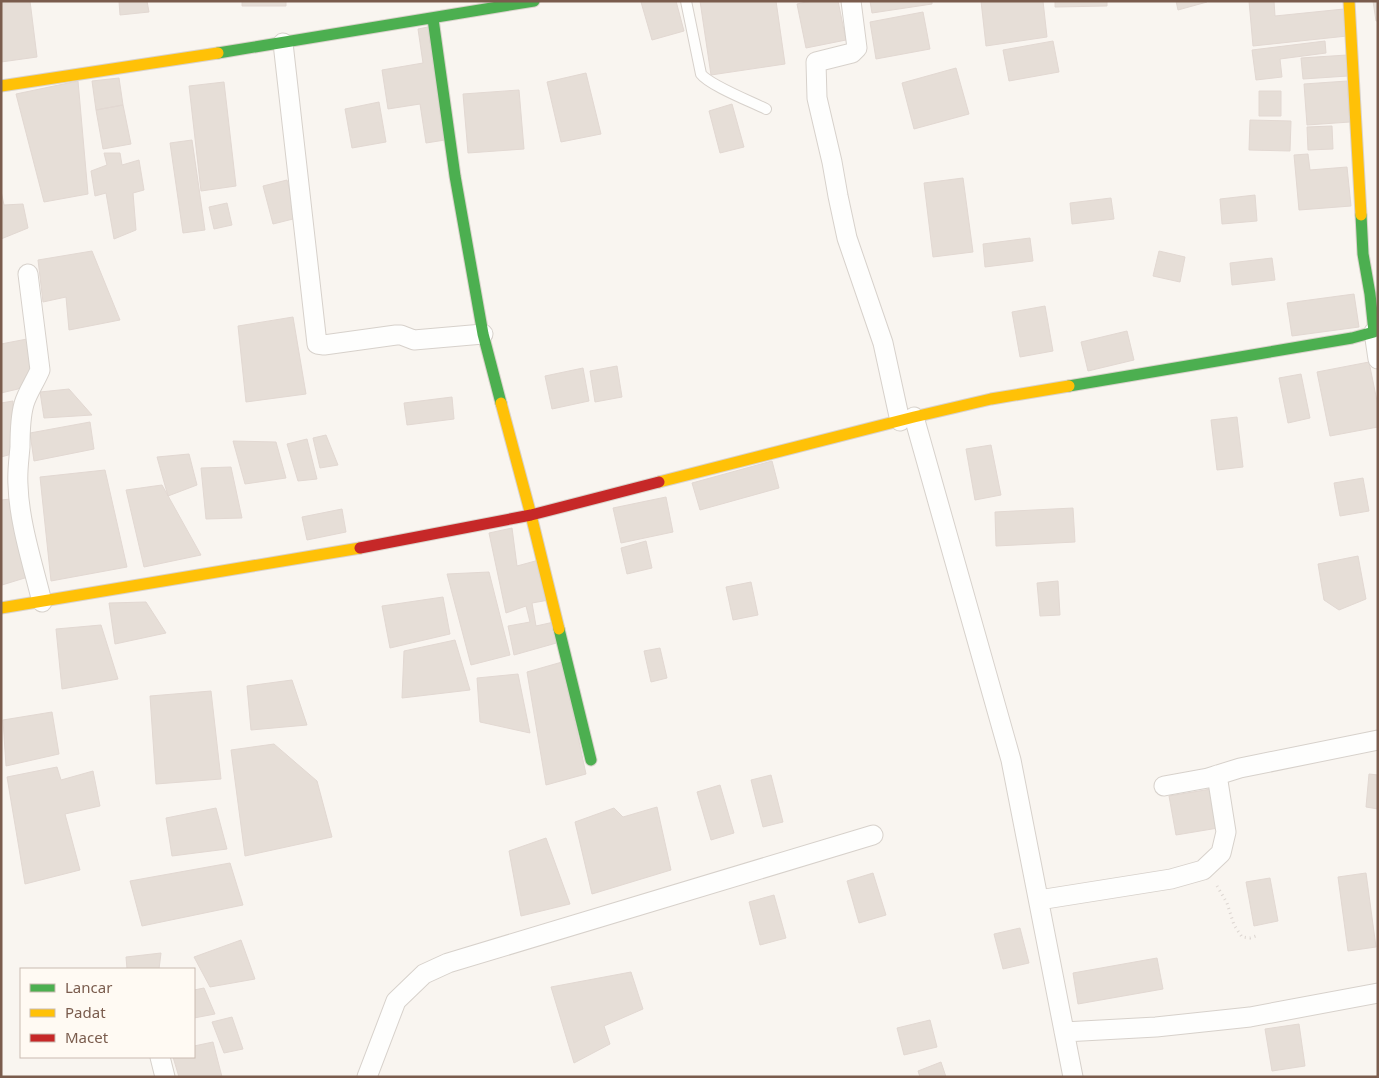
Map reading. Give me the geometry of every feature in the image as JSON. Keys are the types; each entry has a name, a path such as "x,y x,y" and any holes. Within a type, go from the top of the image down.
{"street":[{"path":"1,86 283,43 534,1"},
{"path":"851,1 857,48 852,53 816,62 817,98 847,238 907,419 1011,760 1073,1077"},
{"path":"1349,1 1363,254 1375,326 1378,359"},
{"path":"433,18 455,176 483,334 531,515 591,760"},
{"path":"283,43 316,344 324,346 396,335 414,340 483,334"},
{"path":"28,274 40,370 28,394 23,410 18,484 23,524 42,602"},
{"path":"1,608 351,550 531,515 991,399 1352,338 1375,326"},
{"path":"1164,786 1208,778 1240,768 1378,740"},
{"path":"1038,900 1171,879 1203,870 1221,854 1226,832 1217,775"},
{"path":"367,1077 396,1001 424,974 448,963 873,835"},
{"path":"1064,1032 1156,1027 1250,1016 1378,993"},
{"path":"160,1058 165,1077"}],"lane":[{"path":"686,1 703,77 717,86 766,109"}],"path":[{"path":"1203,870 1223,896 1234,925 1242,937 1250,938 1259,935"}],"building":[{"path":"1,1 30,1 37,57 1,62"},
{"path":"119,1 147,1 149,12 120,15"},
{"path":"242,1 286,1 286,6 242,6"},
{"path":"676,1 684,31 652,40 641,2"},
{"path":"700,1 776,1 785,64 711,75"},
{"path":"811,1 838,1 846,40 806,48 797,4"},
{"path":"870,1 932,1 932,4 872,13"},
{"path":"981,1 1043,1 1047,37 986,46"},
{"path":"1055,1 1107,1 1107,6 1055,7"},
{"path":"1176,1 1207,1 1207,2 1178,10"},
{"path":"1249,1 1274,1 1275,16 1344,9 1347,36 1253,46"},
{"path":"1373,1 1378,1 1378,21 1376,21"},
{"path":"923,12 930,49 876,59 870,22"},
{"path":"428,27 445,140 426,143 420,104 388,109 382,70 423,63 418,29"},
{"path":"1053,41 1059,72 1009,81 1003,50"},
{"path":"1325,41 1326,53 1280,59 1282,77 1256,80 1252,50"},
{"path":"1347,55 1348,76 1303,79 1301,58"},
{"path":"956,68 969,114 914,129 902,83"},
{"path":"586,73 601,134 561,142 547,82"},
{"path":"119,78 123,105 96,110 92,81"},
{"path":"78,81 88,194 44,202 16,94"},
{"path":"1347,81 1350,122 1307,125 1304,84"},
{"path":"224,82 236,186 201,191 189,86"},
{"path":"519,90 524,149 468,153 463,94"},
{"path":"1259,91 1281,91 1281,116 1259,116"},
{"path":"379,102 386,142 352,148 345,109"},
{"path":"732,104 744,147 720,153 709,111"},
{"path":"123,105 131,144 103,149 96,110"},
{"path":"1250,120 1291,121 1290,151 1249,150"},
{"path":"1332,126 1333,149 1308,150 1307,127"},
{"path":"192,140 205,230 183,233 170,143"},
{"path":"104,153 120,153 122,165 139,160 144,190 133,193 136,230 114,239 106,193 95,196 91,171 107,165"},
{"path":"1308,154 1310,170 1347,167 1351,206 1299,210 1294,155"},
{"path":"963,178 973,252 933,257 924,183"},
{"path":"287,180 297,218 273,224 263,186"},
{"path":"1,191 4,205 23,204 28,228 1,239"},
{"path":"1255,195 1257,221 1222,224 1220,199"},
{"path":"1111,198 1114,219 1072,224 1070,203"},
{"path":"227,203 232,225 214,229 209,207"},
{"path":"1030,238 1033,261 985,267 983,244"},
{"path":"92,251 120,320 69,330 66,297 43,302 38,260"},
{"path":"1159,251 1185,257 1180,282 1153,276"},
{"path":"1272,258 1275,280 1232,285 1230,263"},
{"path":"1354,294 1359,327 1292,336 1287,303"},
{"path":"1045,306 1053,351 1020,357 1012,312"},
{"path":"293,317 306,394 246,402 238,326"},
{"path":"1127,331 1134,360 1088,371 1081,342"},
{"path":"27,339 34,368 29,378 18,389 1,393 1,344"},
{"path":"1369,362 1378,406 1378,427 1330,436 1317,372"},
{"path":"617,366 622,397 595,402 590,371"},
{"path":"583,368 589,401 552,409 545,376"},
{"path":"1301,374 1310,418 1288,423 1279,378"},
{"path":"69,389 92,415 44,418 40,392"},
{"path":"452,397 454,419 407,425 404,403"},
{"path":"13,401 12,454 1,457 1,403"},
{"path":"1237,417 1243,467 1217,470 1211,420"},
{"path":"90,422 94,449 34,461 30,433"},
{"path":"326,435 338,465 320,468 313,438"},
{"path":"307,439 317,479 298,481 287,444"},
{"path":"233,441 276,442 286,478 245,484"},
{"path":"991,445 1001,495 975,500 966,449"},
{"path":"189,454 197,485 168,496 157,457"},
{"path":"772,461 779,488 700,510 692,483"},
{"path":"231,467 242,518 206,519 201,468"},
{"path":"105,470 127,567 51,581 40,477"},
{"path":"1363,478 1369,511 1340,516 1334,483"},
{"path":"162,485 201,555 144,567 126,490"},
{"path":"666,497 673,532 621,543 613,508"},
{"path":"11,499 28,577 2,585 1,500"},
{"path":"1073,508 1075,542 996,546 995,512"},
{"path":"342,509 346,532 307,540 302,517"},
{"path":"512,528 517,566 539,560 549,600 532,603 536,626 554,622 560,642 514,655 508,626 530,622 526,606 506,613 489,533"},
{"path":"646,541 652,568 627,574 621,548"},
{"path":"1358,556 1366,599 1339,610 1324,600 1318,564"},
{"path":"489,572 510,655 471,665 447,574"},
{"path":"1058,581 1060,615 1040,616 1037,583"},
{"path":"751,582 758,615 733,620 726,587"},
{"path":"443,597 450,634 390,648 382,606"},
{"path":"146,602 166,633 115,644 109,603"},
{"path":"101,625 118,679 62,689 56,629"},
{"path":"455,640 470,690 402,698 404,651"},
{"path":"660,648 667,678 651,682 644,651"},
{"path":"562,662 586,774 546,785 527,672"},
{"path":"518,674 530,733 480,722 477,678"},
{"path":"292,680 307,725 251,730 247,686"},
{"path":"211,691 221,779 156,784 150,696"},
{"path":"52,712 59,754 6,766 3,720"},
{"path":"274,744 317,781 332,837 245,856 231,750"},
{"path":"57,767 61,780 93,771 100,806 65,814 80,870 25,884 7,777"},
{"path":"1369,774 1378,775 1378,809 1366,807"},
{"path":"771,775 783,822 763,827 751,780"},
{"path":"720,785 734,833 711,840 697,792"},
{"path":"1211,789 1218,828 1176,835 1169,796"},
{"path":"657,807 671,870 592,894 575,822 614,808 623,817"},
{"path":"216,808 227,849 172,856 166,818"},
{"path":"546,838 570,904 521,916 509,851"},
{"path":"230,863 243,905 142,926 130,881"},
{"path":"873,873 886,915 859,923 847,881"},
{"path":"1366,873 1376,947 1348,951 1338,877"},
{"path":"1270,878 1278,921 1254,926 1246,882"},
{"path":"774,895 786,938 760,945 749,902"},
{"path":"1020,928 1029,963 1003,969 994,934"},
{"path":"241,940 255,979 210,987 194,957"},
{"path":"161,953 159,968 127,968 126,957"},
{"path":"1157,958 1163,989 1078,1004 1073,973"},
{"path":"631,972 643,1009 604,1026 610,1044 574,1063 551,987"},
{"path":"204,988 215,1014 195,1018 195,990"},
{"path":"232,1017 243,1049 224,1053 212,1022"},
{"path":"930,1020 937,1047 904,1055 897,1028"},
{"path":"1299,1024 1305,1066 1272,1071 1265,1029"},
{"path":"213,1042 222,1077 179,1077 173,1058 195,1058 195,1046"},
{"path":"941,1062 946,1077 920,1077 918,1071"}],"traffic: fast":[{"path":"218,53 534,1"},
{"path":"433,19 455,176 483,334 501,403"},
{"path":"1069,386 1352,338 1374,332 1363,254 1361,215"},
{"path":"559,629 591,760"}],"traffic: slow":[{"path":"1349,1 1361,215"},
{"path":"1,86 218,53"},
{"path":"659,482 914,417 991,399 1069,386"},
{"path":"501,403 559,629"},
{"path":"1,608 360,548"}],"traffic: jam":[{"path":"360,548 531,515 659,482"}]}
